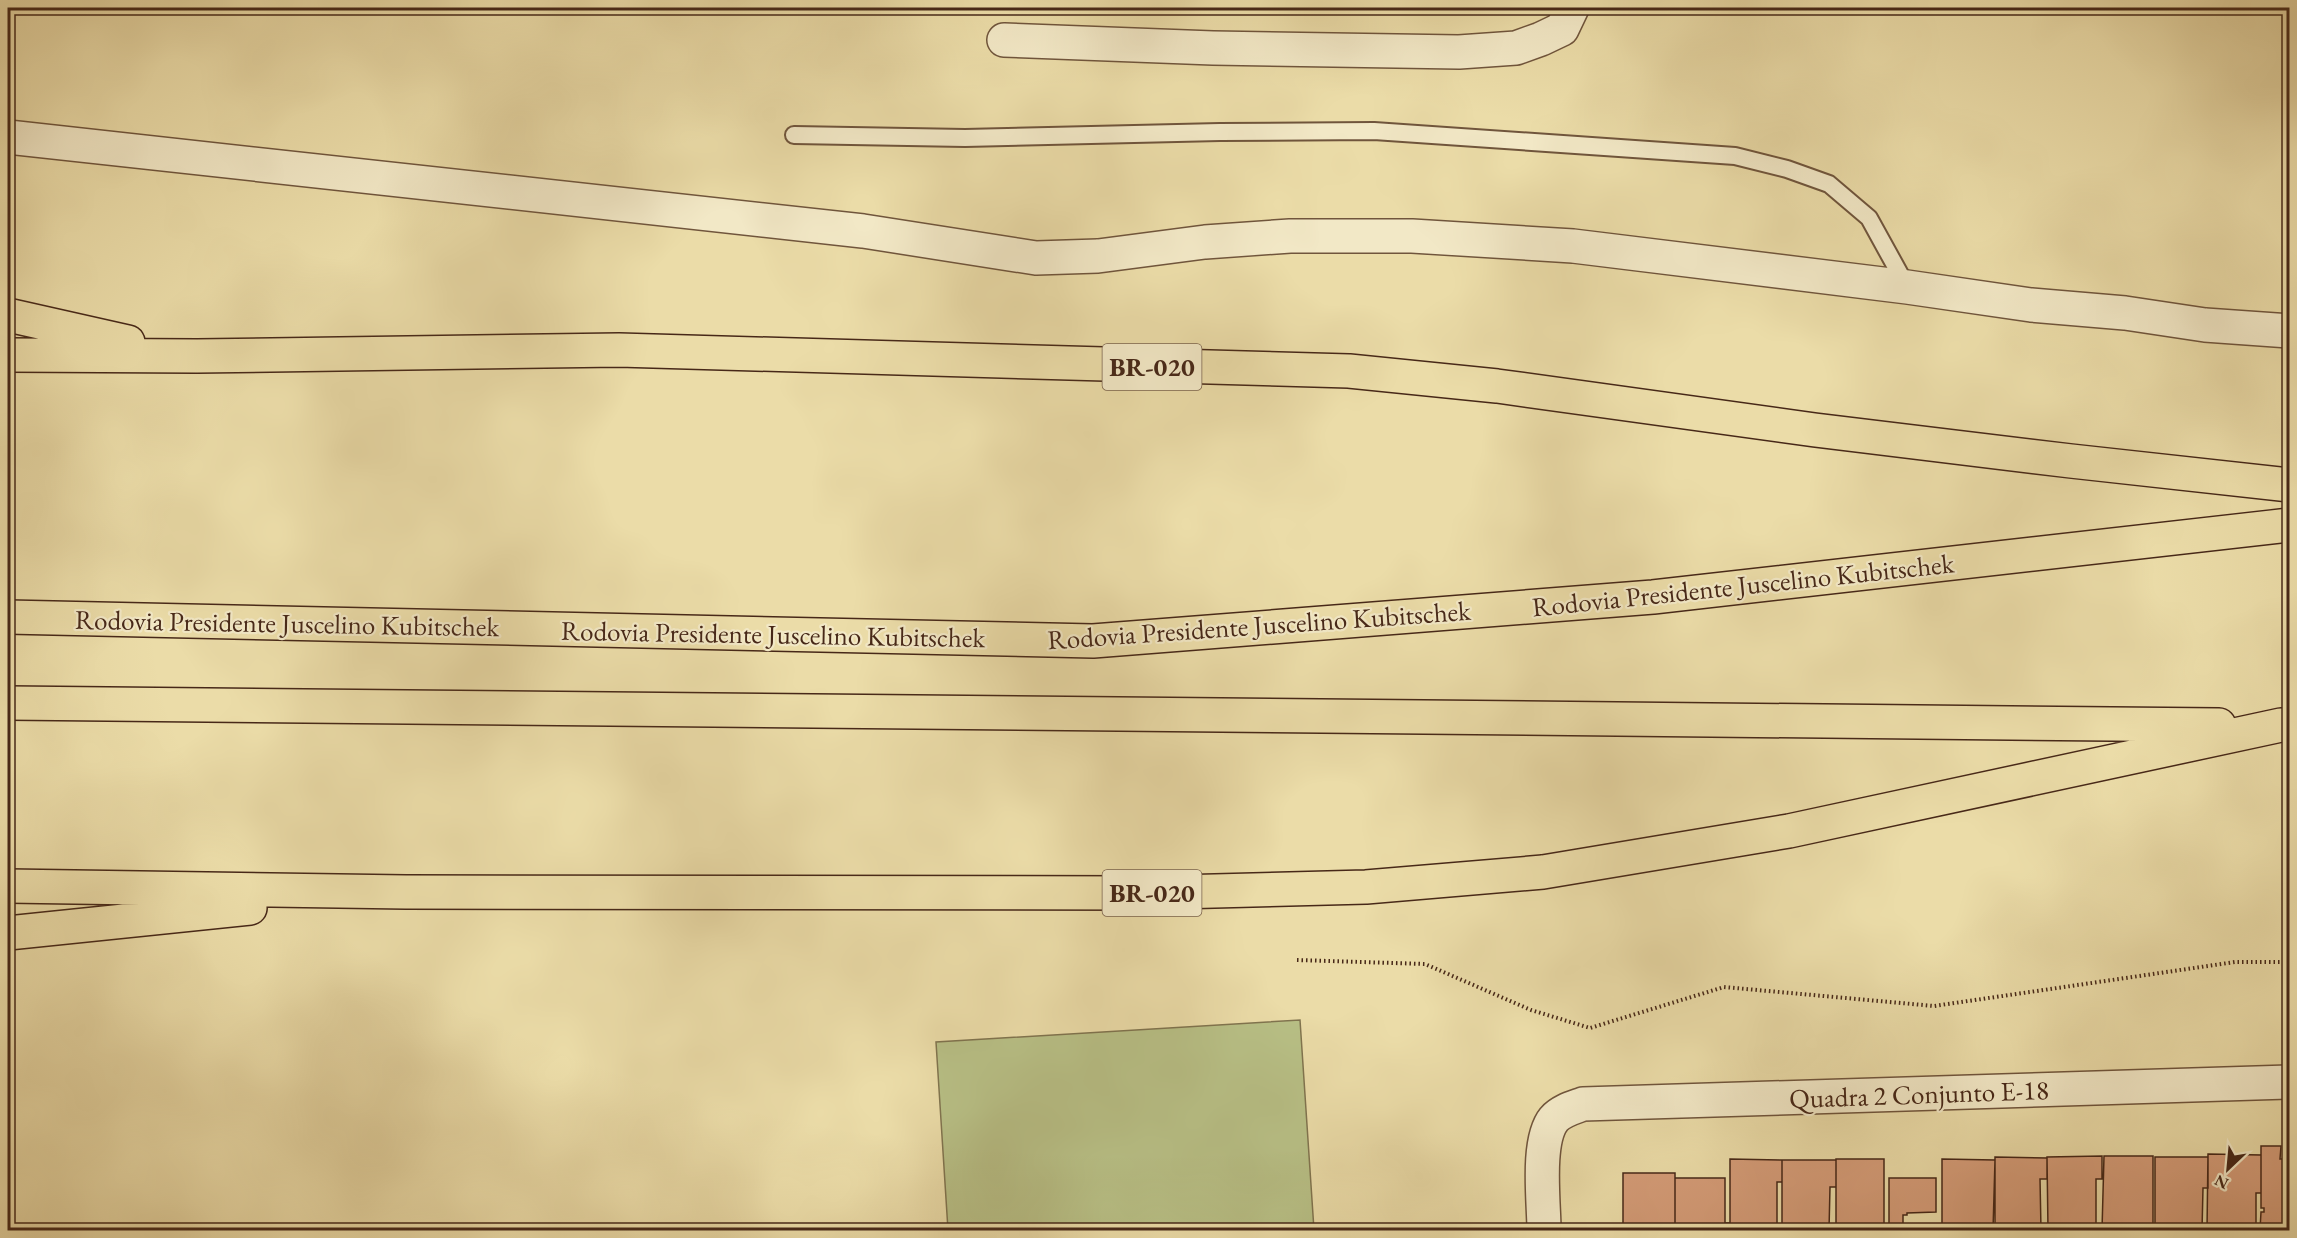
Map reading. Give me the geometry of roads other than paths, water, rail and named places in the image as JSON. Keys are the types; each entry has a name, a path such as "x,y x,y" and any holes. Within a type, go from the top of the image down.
{"highway":[{"path":"8,315 197,356"},
{"name":"BR-020","path":"8,355 197,356 619,350 1349,371 1497,386 1815,430 2289,485"},
{"name":"Rodovia Presidente Juscelino Kubitschek","path":"8,616 1093,641 1653,597 2289,525"},
{"name":"BR-020","path":"8,703 2285,725"},
{"name":"BR-020","path":"8,886 405,892 1138,893 1366,887 1544,872 1789,831 2285,725"},
{"path":"8,933 405,892"}],"street":[{"path":"1004,40 1213,48 1459,52 1516,48 1540,39 1562,28 1572,8"},
{"path":"8,137 863,231 1036,258 1098,256 1205,242 1290,236 1412,236 1573,246 1907,287 2031,305 2125,313 2205,325 2289,331"},
{"path":"2205,325 2289,354"},
{"name":"Quadra 2 Conjunto E-18","path":"1544,1230 1544,1151 1547,1133 1554,1119 1566,1110 1583,1104 2289,1082"}],"lane":[{"path":"794,135 965,138 1374,131 1735,156 1787,169 1829,184 1869,218 1907,287"}]}
